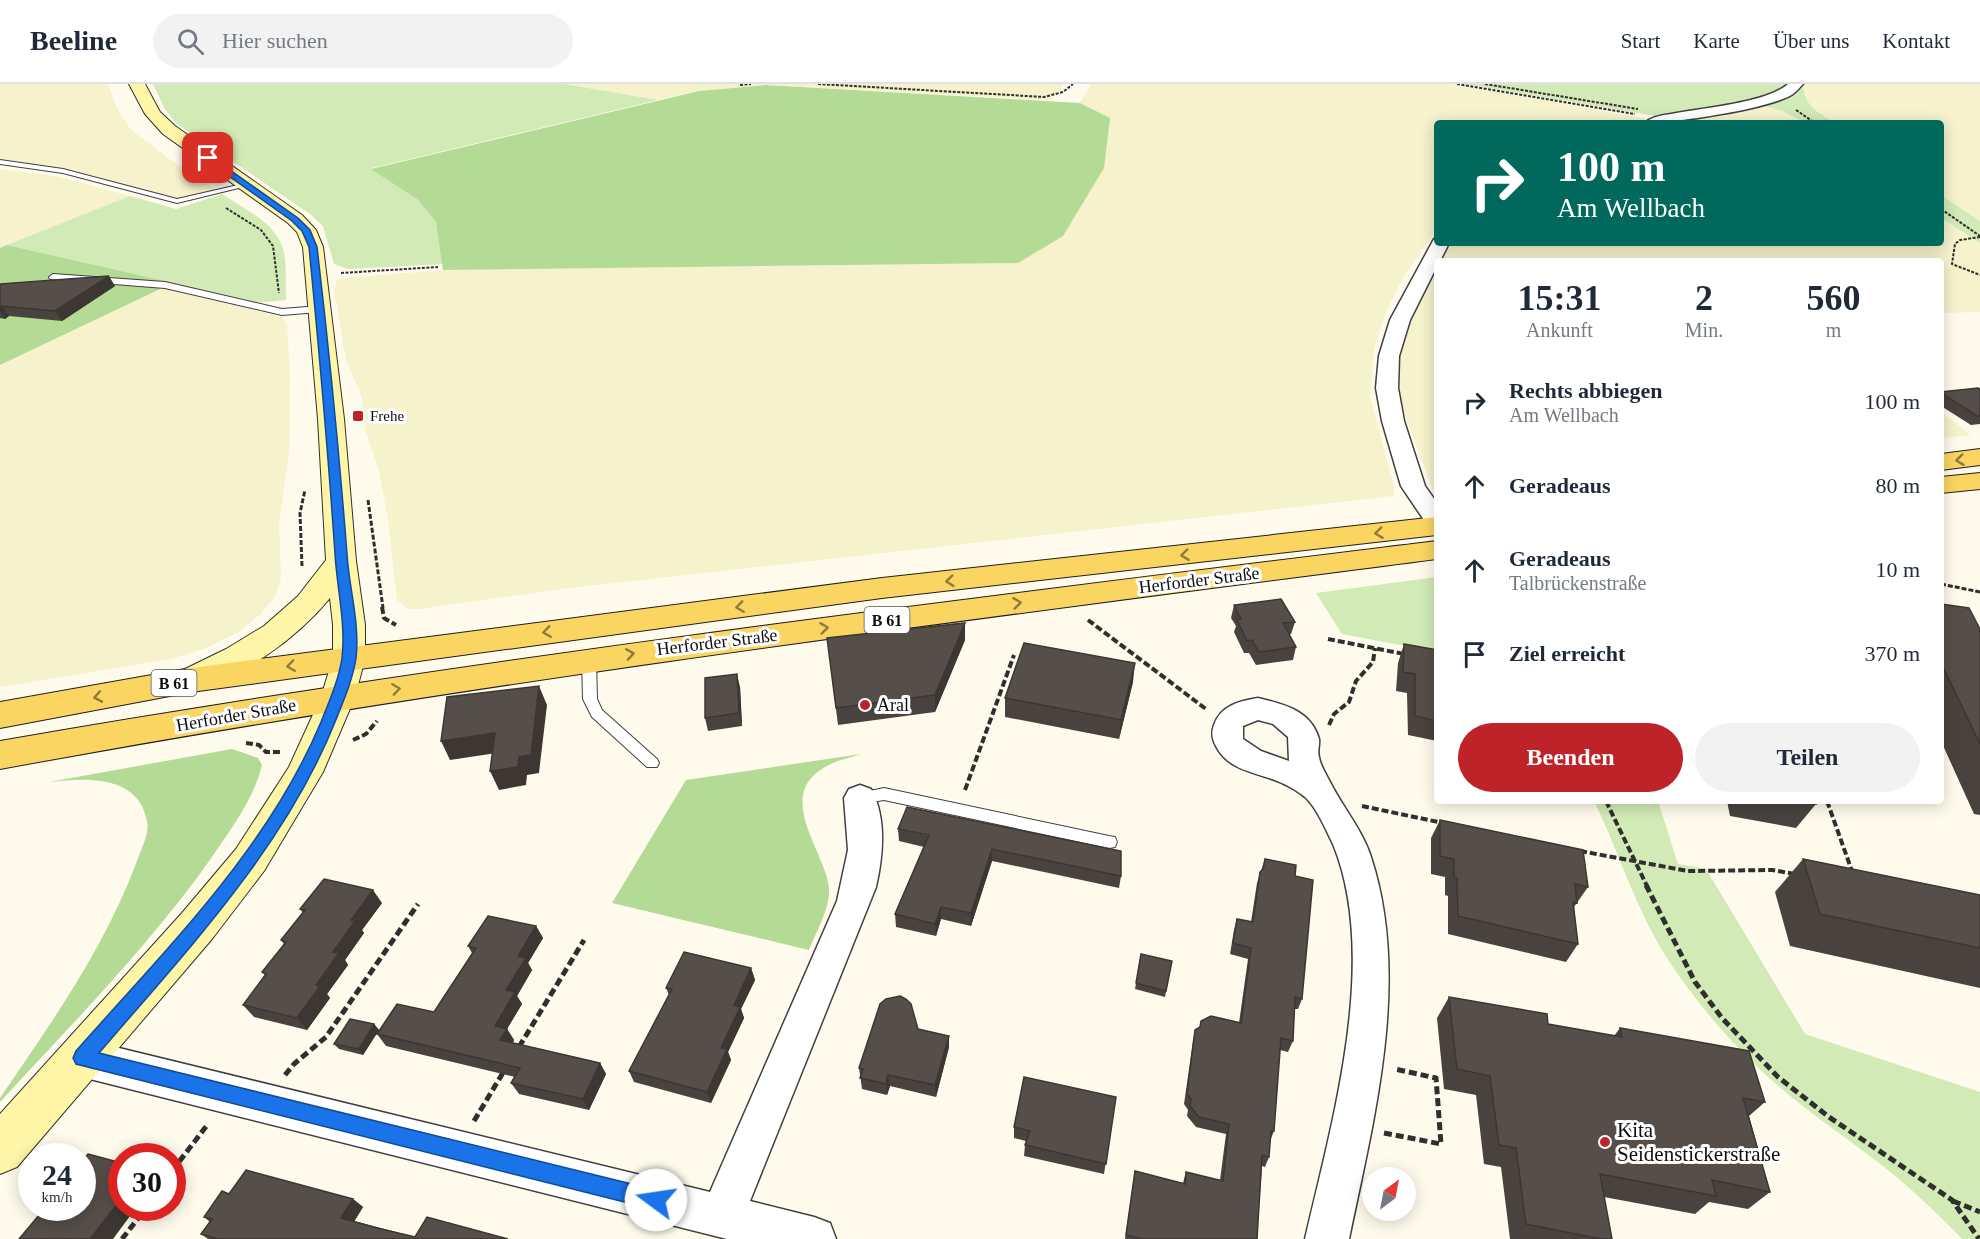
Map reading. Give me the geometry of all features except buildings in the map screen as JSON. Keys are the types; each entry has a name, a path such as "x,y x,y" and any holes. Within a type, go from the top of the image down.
{"main road":[{"path":"0,1150 196,926 250,860 282,812 318,745 338,697 349,658 349,625 341,561 331,418 313,247 306,230 282,209 169,130 153,114 137,84"},
{"path":"1944,462 1980,457"},
{"path":"1944,485 1980,481"},
{"name":"Herforder Straße","path":"0,714 191,680 349,658 882,588 1434,524"},
{"name":"Herforder Straße","path":"0,755 338,697 589,660 1434,550"},
{"path":"191,680 237,658 277,634 301,614 341,561"}],"street":[{"path":"1661,120 1776,98 1794,89 1796,84"},
{"path":"1434,519 1413,486 1393,420 1388,388 1389,356 1400,320 1438,246"},
{"path":"1325,801 1296,776 1241,755 1228,740 1229,723 1236,715 1245,711 1270,710 1293,722 1300,730 1304,740 1303,756 1354,856 1368,910 1373,968 1368,1028 1351,1126 1327,1239"},
{"path":"722,1216 854,902 865,866 866,843 860,798"},
{"path":"82,1058 814,1239"}],"lane":[{"path":"0,162 63,171 169,200 187,200 247,185"},
{"path":"53,277 165,285 293,313 319,309"},
{"path":"589,660 590,699 597,713 652,763"},
{"path":"860,798 884,794 1109,842"}],"path":[{"path":"740,85 751,84"},
{"path":"818,84 1044,96 1067,91 1072,84"},
{"path":"1457,84 1652,120"},
{"path":"1485,84 1679,115"},
{"path":"224,191 218,203 261,230 273,246 279,296 286,309 293,313"},
{"path":"1944,211 1980,237"},
{"path":"1980,237 1960,240 1955,244 1952,264 1980,275"},
{"path":"316,275 438,267"},
{"path":"303,574 300,513 305,489"},
{"path":"367,491 384,618"},
{"path":"1944,584 1970,588 1980,592"},
{"path":"1080,614 1203,707 1229,723"},
{"path":"1328,639 1406,654"},
{"path":"1304,740 1325,732 1334,714 1349,702 1356,681 1373,662 1375,648"},
{"path":"957,810 1014,655"},
{"path":"238,742 259,745 266,752 274,753 360,738 378,720"},
{"path":"1325,801 1453,825"},
{"path":"1607,804 1695,982 1722,1018 1778,1077 1829,1117 1952,1200 1980,1212"},
{"path":"1828,804 1854,876"},
{"path":"1578,850 1688,872 1725,869 1772,870 1803,876"},
{"path":"186,1158 247,1099 326,1037 418,904"},
{"path":"517,1050 584,940"},
{"path":"456,1150 511,1060"},
{"path":"1351,1126 1441,1144 1436,1078 1362,1062"},
{"path":"1952,1200 1979,1239"},
{"path":"122,1239 136,1221"}],"shaded area":[{"path":"0,84 108,84 116,106 130,129 172,161 216,190 190,198 174,199 73,170 0,160"},
{"path":"564,84 1064,84 1051,100 766,85 699,91 658,100"},
{"path":"1091,84 1451,84 1648,119 1434,120 1434,234 1404,276 1387,309 1374,349 1370,397 1394,486 1394,496 570,588 419,609 408,609 397,600 388,519 379,471 365,429 362,398 346,359 335,295 336,281 343,278 443,270 1018,263 1110,118 1080,103"},
{"path":"1803,84 1980,84 1980,221 1944,197 1944,120 1830,120 1809,104 1802,94"},
{"path":"1762,105 1800,120 1679,120"},
{"path":"0,169 55,176 130,196 0,248"},
{"path":"1944,220 1980,243 1980,312 1944,313 1944,258 1438,258 1444,247 1944,246"},
{"path":"1434,266 1434,493 1397,393 1397,359 1415,303"},
{"path":"163,288 282,317 287,324 290,377 289,455 279,521 281,577 276,595 261,614 237,633 206,648 171,659 0,687 0,365"},
{"path":"1944,414 1971,435 1944,438"}],"green space":[{"path":"153,84 564,84 658,100 372,168 417,199 436,222 443,264 348,269 334,264 323,226 310,214 176,123 165,109"},
{"path":"1465,84 1788,84 1786,88 1752,101 1656,116"},
{"path":"1802,84 1809,103 1830,120 1800,120 1762,105 1796,95"},
{"path":"766,85 1080,103 1110,118 1104,168 1063,236 1018,263 443,270 436,222 417,199 371,169 699,91"},
{"path":"222,194 259,218 281,243 285,259 286,300 255,303 7,245 130,196 176,209"},
{"path":"1944,197 1980,221 1980,243 1944,220"},
{"path":"7,245 173,283 0,365 0,248"},
{"path":"1434,577 1434,651 1342,634 1316,593"},
{"path":"232,749 258,758 262,765 248,802 234,825 188,890 137,952 0,1102 0,1098 58,1012 93,954 124,893 143,846 148,826 142,806 122,787 94,780 49,782"},
{"path":"861,754 831,764 815,775 807,784 803,795 808,830 828,880 829,889 825,912 809,950 612,903 686,780"},
{"path":"1595,804 1659,804 1678,864 1706,869 1805,1034 1980,1092 1980,1239 1962,1239 1899,1179 1782,1089 1726,1035 1689,989 1656,940"}],"place":[{"name":"Frehe","path":"358,416"},
{"name":"Aral","path":"865,705"},
{"name":"Kita Seidenstickerstraße","path":"1605,1142"}],"route":[{"path":"208,158 295,219 306,230 313,247 331,418 341,561 349,625 349,658 338,697 305,772 250,860 82,1058 656,1200"}]}
